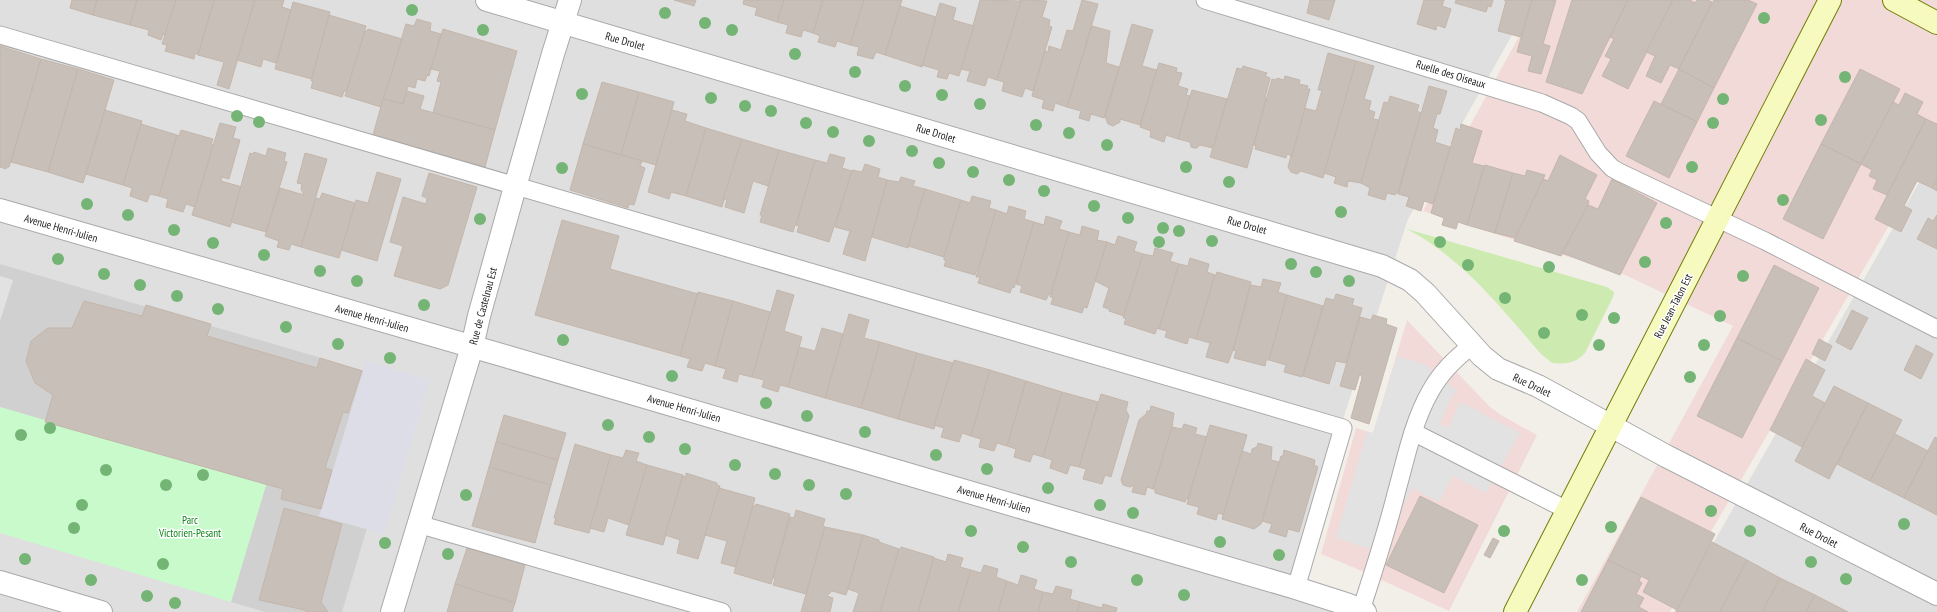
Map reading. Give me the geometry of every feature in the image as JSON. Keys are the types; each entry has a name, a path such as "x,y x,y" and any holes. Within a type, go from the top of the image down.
{"main road":[{"name":"Rue Jean-Talon Est","path":"1514,612 1830,0"},
{"path":"1894,0 1937,23"}],"street":[{"name":"Rue Drolet","path":"487,0 1382,266 1410,280 1425,293 1489,363 1498,369 1538,386 1666,456 1937,594"},
{"name":"Rue de Castelnau Est","path":"392,612 472,347 552,54 564,23 570,0"},
{"name":"Avenue Henri-Julien","path":"0,210 505,356 1296,588 1355,610"},
{"path":"0,582 101,612"}],"lane":[{"name":"Ruelle des Oiseaux","path":"1205,0 1542,103 1571,116 1578,121 1598,153 1612,168 1717,218 1937,330"},
{"path":"0,35 515,187 1343,428 1296,588"},
{"path":"1355,610 1385,535 1413,432 1429,392 1453,360 1473,345"},
{"path":"1413,432 1566,510"},
{"path":"418,524 722,612"}],"shaded area":[{"path":"0,0 1532,0 1408,219 1345,413 1291,590 1345,612 0,612"},
{"path":"1539,0 1937,0 1937,143 1712,530 1670,612 1577,612 1733,326 1623,274 1423,211"},
{"path":"1937,151 1937,612 1674,612"},
{"path":"0,264 410,384 342,612 265,612 231,602 266,485 0,407"},
{"path":"0,276 13,280 0,321"},
{"path":"1407,320 1490,407 1501,415 1537,435 1449,611 1321,554 1356,428 1373,433"},
{"path":"1397,356 1426,365 1457,391 1452,396 1440,424 1448,428 1460,402 1520,433 1486,493 1453,476 1439,502 1412,488 1380,552 1336,538 1367,432 1373,433"},
{"path":"366,361 430,380 384,534 319,516"}],"green space":[{"path":"1407,229 1607,287 1614,292 1613,297 1585,353 1574,361 1552,363 1541,354 1496,302 1463,269 1446,254"},
{"name":"Parc Victorien-Pesant","path":"0,407 266,485 231,602 0,533"}],"building":[{"path":"72,0 97,0 93,15 70,8"},
{"path":"97,0 137,0 130,25 93,15"},
{"path":"137,0 176,0 165,35 163,34 161,40 148,35 149,30 130,25"},
{"path":"176,0 214,0 198,55 195,53 194,59 165,51 167,45 162,44"},
{"path":"214,0 255,0 229,89 217,85 224,62 198,55"},
{"path":"255,0 284,0 282,7 291,10 276,63 263,59 261,67 237,60"},
{"path":"674,0 696,0 694,6"},
{"path":"744,0 784,0 777,22 755,15 757,8 743,4"},
{"path":"784,0 823,0 813,33 803,30 801,37 786,33 788,25 777,22"},
{"path":"823,0 864,0 850,45 837,41 835,47 818,42 820,36 813,33"},
{"path":"864,0 902,0 885,55 876,52 873,59 857,55 859,47 850,45"},
{"path":"980,0 1021,1 997,80 988,77 985,86 967,81 970,71 961,69"},
{"path":"1020,0 1047,1 1042,17 1050,20 1049,26 1052,27 1033,91 1025,88 1022,97 1002,91 1004,82 997,80 1021,1"},
{"path":"1082,0 1098,4 1067,107 1055,103 1053,111 1042,108 1044,100 1032,96 1045,51 1048,52 1049,46 1061,50 1067,30 1073,31"},
{"path":"1310,0 1335,0 1329,20 1307,13"},
{"path":"1424,0 1444,0 1442,6 1451,9 1445,28 1437,25 1436,30 1417,24"},
{"path":"1456,0 1493,0 1491,7 1488,6 1486,12 1455,3"},
{"path":"1504,0 1532,0 1521,37 1498,31 1506,1"},
{"path":"1532,0 1556,0 1543,44 1550,46 1541,74 1528,71 1532,56 1517,52"},
{"path":"1572,0 1628,0 1582,94 1546,82"},
{"path":"1628,0 1673,0 1628,89 1602,76 1611,59 1605,56 1614,39 1610,37"},
{"path":"1673,0 1690,0 1695,3 1697,0 1708,0 1712,2 1679,69 1670,65 1661,83 1646,76 1655,56 1646,52"},
{"path":"1714,0 1748,0 1757,4 1714,88 1679,69"},
{"path":"293,2 330,12 312,79 275,69"},
{"path":"940,3 956,8 953,20 974,26 959,76 949,73 947,79 937,77 939,70 922,65"},
{"path":"900,6 936,17 922,67 885,55"},
{"path":"329,15 366,26 347,91 344,91 342,97 311,88 313,81 311,81"},
{"path":"417,19 431,23 430,31 441,34 429,76 427,75 425,81 417,79 415,88 408,86 403,104 383,99 406,24 414,26"},
{"path":"1132,24 1153,30 1142,66 1157,70 1140,125 1120,119 1120,122 1113,126 1108,124 1105,117"},
{"path":"1092,26 1110,31 1106,63 1119,67 1104,118 1091,114 1089,121 1079,118 1081,111 1067,107"},
{"path":"368,29 402,39 381,107 345,96 365,31"},
{"path":"443,29 517,51 495,130 433,113 441,82 437,81 440,71 431,69"},
{"path":"0,46 41,59 9,167 6,169 0,167"},
{"path":"1328,53 1356,61 1323,178 1301,171 1297,174 1291,172 1288,167 1304,108 1316,111 1322,90 1318,90"},
{"path":"41,59 78,69 48,172 11,162"},
{"path":"1356,61 1374,66 1364,99 1371,101 1369,110 1375,112 1373,119 1379,120 1361,183 1348,181 1347,187 1334,183 1336,177 1324,173"},
{"path":"1159,63 1177,68 1176,72 1182,73 1178,86 1188,89 1186,95 1190,96 1178,139 1166,135 1164,142 1150,137 1151,131 1140,127"},
{"path":"1243,66 1267,73 1265,76 1270,78 1247,168 1210,157 1237,68 1242,69"},
{"path":"78,69 114,80 83,183 48,172"},
{"path":"1679,69 1714,88 1697,122 1661,104"},
{"path":"1860,69 1900,89 1861,164 1821,144"},
{"path":"1285,76 1300,80 1299,84 1308,86 1307,89 1310,89 1292,156 1287,154 1286,158 1255,149 1256,146 1254,145 1272,79 1276,80 1277,78 1284,80"},
{"path":"602,82 639,92 621,155 583,144"},
{"path":"1429,86 1447,91 1440,114 1437,114 1433,128 1438,130 1435,142 1450,147 1433,204 1424,201 1421,211 1406,206 1409,197 1398,194"},
{"path":"1192,90 1227,99 1213,148 1200,145 1197,148 1194,148 1191,147 1190,142 1178,139"},
{"path":"407,91 424,96 420,109 495,130 485,167 373,135 383,99 403,104"},
{"path":"639,92 674,102 656,165 621,155"},
{"path":"1905,93 1923,102 1917,114 1926,119 1887,195 1873,189 1877,180 1869,176 1872,170 1861,164 1893,102 1899,105"},
{"path":"1390,96 1419,105 1417,111 1421,113 1398,192 1395,195 1387,193 1385,200 1368,195 1370,188 1361,183 1384,102 1388,103"},
{"path":"1654,101 1697,122 1669,178 1626,156"},
{"path":"105,110 142,121 123,185 86,174"},
{"path":"672,110 687,114 685,121 706,128 686,196 671,192 669,199 648,192"},
{"path":"1926,119 1937,124 1937,178 1932,188 1917,181 1904,206 1912,210 1901,232 1875,219"},
{"path":"220,123 236,127 233,138 240,140 229,179 222,177 221,181 242,187 230,227 192,215"},
{"path":"141,124 177,135 159,196 150,194 147,202 130,196 132,188 123,185"},
{"path":"1461,124 1482,131 1472,163 1484,166 1467,225 1458,222 1456,229 1442,225 1444,218 1431,213 1456,128 1460,130"},
{"path":"706,128 742,139 722,207 686,196"},
{"path":"181,130 213,139 211,145 213,145 195,207 186,204 183,212 166,207 168,199 159,196 177,135 179,136"},
{"path":"742,139 779,150 768,186 753,181 744,213 725,207 727,200 723,199"},
{"path":"583,144 642,161 640,166 645,168 634,205 629,204 628,208 570,190"},
{"path":"1821,144 1861,164 1823,239 1783,219"},
{"path":"268,148 286,153 284,161 287,162 266,232 231,222 250,153 253,154 254,152 266,156"},
{"path":"779,150 815,160 793,232 760,222 762,215 760,215"},
{"path":"305,153 327,159 301,247 291,244 289,250 277,247 279,241 265,236 280,188 304,195 301,189 302,184 297,183"},
{"path":"830,154 845,158 842,168 852,171 829,242 797,232 799,226 796,225 815,160 827,163"},
{"path":"1560,155 1597,175 1585,199 1589,201 1588,205 1561,256 1514,241 1543,179 1548,181"},
{"path":"865,164 880,169 878,177 887,180 865,261 843,254 850,231 835,227 852,170 862,172"},
{"path":"1485,165 1513,173 1495,233 1467,225"},
{"path":"1527,170 1545,175 1515,238 1495,233 1513,173 1525,176"},
{"path":"377,172 401,179 377,261 341,250 356,200 368,203"},
{"path":"429,173 477,187 448,285 440,289 394,276 403,246 390,242 403,197 426,204 427,198 422,196"},
{"path":"901,177 915,181 913,186 925,189 908,248 872,237 887,180 899,182"},
{"path":"1937,178 1937,191 1932,188"},
{"path":"1612,179 1657,203 1620,275 1562,253 1588,205 1598,209"},
{"path":"925,189 961,200 944,257 908,246"},
{"path":"322,193 355,203 339,258 301,247 316,198 320,199"},
{"path":"972,196 991,201 989,208 996,210 979,270 977,269 975,275 944,266 946,260 944,260 944,257 961,200 970,203"},
{"path":"1009,206 1026,211 1024,219 1034,222 1014,288 1012,287 1010,293 978,283 980,277 976,277 996,210 1007,214"},
{"path":"1937,215 1937,249 1917,239 1928,218 1933,221"},
{"path":"1046,216 1062,221 1059,229 1069,232 1051,294 1049,294 1046,300 1020,292 1022,286 1016,284 1034,222 1044,225"},
{"path":"562,220 619,236 610,269 698,294 680,356 535,315"},
{"path":"1082,226 1099,231 1097,240 1107,242 1087,308 1084,307 1082,313 1051,304 1053,297 1050,297 1069,232 1080,235"},
{"path":"1118,236 1137,242 1134,251 1143,254 1124,316 1109,311 1109,309 1103,307 1109,288 1095,281 1107,242 1115,245"},
{"path":"1155,248 1173,253 1170,261 1179,264 1159,329 1157,328 1155,334 1124,324 1126,318 1123,318 1143,254 1153,256"},
{"path":"1190,258 1209,264 1207,272 1215,275 1196,339 1189,337 1187,344 1165,337 1167,331 1159,329 1179,264 1188,266"},
{"path":"1774,265 1819,288 1782,361 1737,338"},
{"path":"1217,272 1251,282 1233,350 1228,363 1206,357 1210,343 1196,339"},
{"path":"1263,279 1281,283 1278,292 1287,295 1269,360 1266,360 1265,366 1234,358 1236,351 1233,350 1251,285 1261,287"},
{"path":"777,290 794,295 784,331 802,337 788,387 780,385 778,392 762,387 764,380 752,377"},
{"path":"698,292 733,301 715,366 705,363 702,371 687,367 690,359 680,356"},
{"path":"1336,294 1354,299 1352,305 1362,308 1346,363 1336,361 1329,384 1303,376 1326,298 1334,300"},
{"path":"1287,295 1323,306 1302,377 1284,372 1286,365 1269,360"},
{"path":"84,301 142,316 146,305 211,324 207,336 317,368 320,358 362,371 348,413 343,412 325,468 332,470 321,509 281,499 283,489 45,422 53,395 35,383 26,361 31,341 48,328 72,328"},
{"path":"733,301 770,312 752,377 739,374 737,382 723,378 726,369 715,366"},
{"path":"1852,310 1868,318 1851,350 1836,342"},
{"path":"849,314 869,320 864,338 880,342 861,408 825,398"},
{"path":"1373,315 1387,319 1386,324 1397,328 1369,424 1351,418 1362,378 1360,373 1355,390 1340,386 1360,317 1371,320"},
{"path":"822,328 843,334 825,398 788,387 799,347 815,351"},
{"path":"1737,338 1782,361 1742,438 1697,416"},
{"path":"1819,339 1832,346 1825,361 1812,354"},
{"path":"880,342 917,353 898,419 861,408"},
{"path":"1916,345 1933,354 1921,379 1904,370"},
{"path":"917,353 953,363 934,429 898,419"},
{"path":"1806,359 1825,370 1812,396 1825,403 1802,447 1770,430"},
{"path":"954,360 990,370 971,436 962,433 959,442 941,437 944,428 934,425"},
{"path":"990,370 1026,381 1007,446 997,443 994,451 979,447 981,439 971,436"},
{"path":"1026,381 1062,392 1043,457 1033,454 1030,462 1014,457 1016,449 1007,446"},
{"path":"1834,386 1868,403 1829,479 1795,461"},
{"path":"1062,392 1098,402 1079,467 1070,465 1067,474 1050,468 1052,460 1043,457"},
{"path":"1101,394 1128,402 1126,410 1129,416 1111,477 1105,475 1102,484 1083,479 1086,469 1079,467"},
{"path":"1868,403 1902,420 1870,481 1837,464"},
{"path":"1151,406 1174,413 1172,427 1153,489 1147,487 1145,495 1132,492 1134,485 1130,487 1123,485 1121,480 1139,420 1146,414 1147,411 1150,411"},
{"path":"504,415 566,433 558,460 496,442"},
{"path":"1184,424 1197,428 1195,434 1207,437 1188,499 1186,499 1185,502 1155,493 1155,489 1153,489 1172,427 1182,429"},
{"path":"1210,425 1247,435 1224,515 1218,513 1216,520 1197,514 1199,507 1187,504"},
{"path":"1895,434 1928,451 1904,498 1870,481"},
{"path":"1935,437 1937,438 1937,515 1904,498"},
{"path":"496,442 558,460 551,485 489,467"},
{"path":"1258,443 1272,447 1271,460 1279,462 1261,524 1254,529 1222,519 1242,451 1251,454 1252,449 1257,447"},
{"path":"575,444 611,455 589,533 554,524 556,518 554,518"},
{"path":"626,450 639,453 636,461 647,465 629,525 608,518 604,532 590,528 611,455 623,458"},
{"path":"1284,450 1315,460 1314,465 1318,467 1299,532 1288,529 1286,537 1269,532 1272,524 1262,521"},
{"path":"647,465 683,475 663,545 626,535"},
{"path":"489,467 551,485 535,543 472,526"},
{"path":"686,473 717,483 717,485 720,486 698,559 677,553 680,540 665,535 683,476 686,477"},
{"path":"719,488 755,498 736,567 721,563 727,541 705,535"},
{"path":"1420,496 1478,525 1444,593 1386,565"},
{"path":"1641,497 1715,534 1677,610 1643,592 1649,580 1608,560"},
{"path":"756,504 790,514 771,584 734,573 753,506"},
{"path":"284,508 342,524 321,602 328,612 306,612 305,610 259,600"},
{"path":"796,510 825,519 823,526 825,527 806,594 773,585 775,579 773,578 790,517 794,518"},
{"path":"825,527 863,535 846,595 832,591 827,596 833,598 830,612 801,612"},
{"path":"863,535 899,549 880,612 853,612 859,593 848,589"},
{"path":"1493,538 1499,541 1490,558 1484,555"},
{"path":"1712,542 1747,560 1720,612 1676,612"},
{"path":"901,547 934,557 918,612 880,612 899,549 900,550"},
{"path":"467,548 525,565 515,603 455,584"},
{"path":"948,554 963,558 960,567 971,570 958,612 918,612 934,558 946,562"},
{"path":"1608,560 1641,576 1639,581 1642,583 1636,594 1644,598 1639,607 1648,612 1581,612"},
{"path":"1747,560 1780,578 1762,612 1720,612"},
{"path":"984,565 998,569 996,577 1007,581 998,612 958,612 971,570 981,573"},
{"path":"1021,575 1037,580 1034,589 1043,592 1038,612 998,612 1007,581 1018,585"},
{"path":"1780,578 1815,595 1806,612 1762,612"},
{"path":"455,584 515,603 512,612 447,612"},
{"path":"1056,586 1072,590 1070,599 1080,602 1077,612 1038,612 1043,592 1053,594"},
{"path":"1815,595 1848,612 1806,612"},
{"path":"1080,602 1102,608 1103,604 1117,608 1116,612 1077,612"}]}
